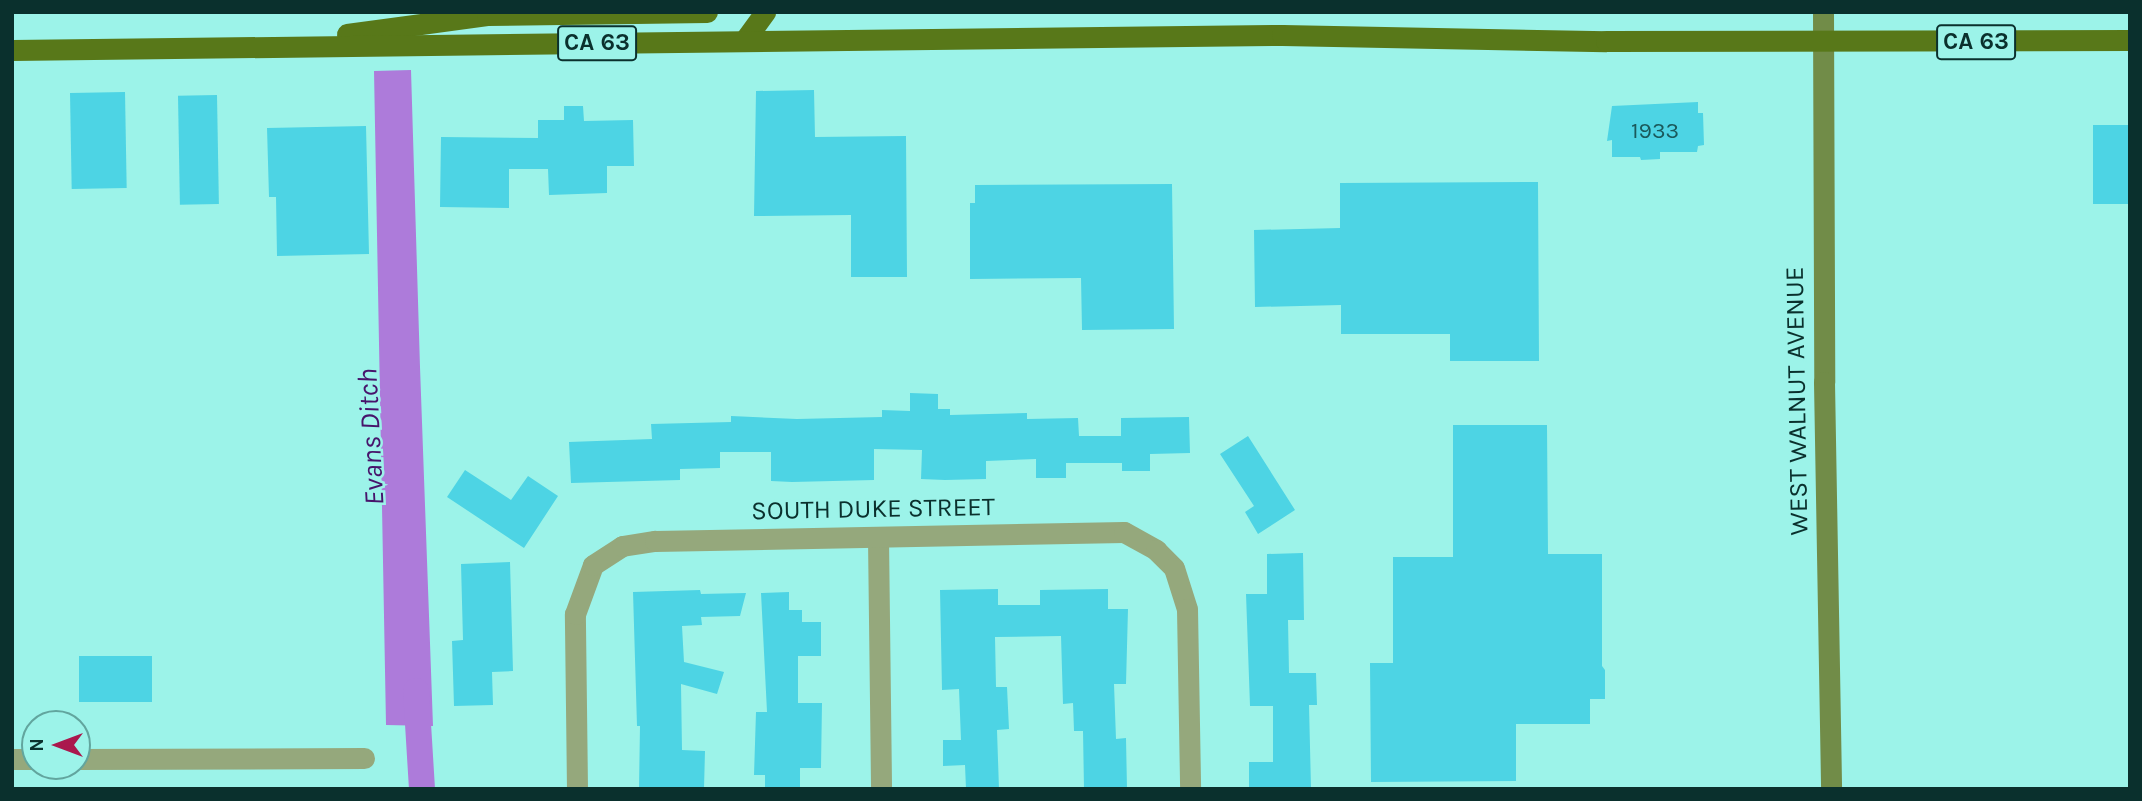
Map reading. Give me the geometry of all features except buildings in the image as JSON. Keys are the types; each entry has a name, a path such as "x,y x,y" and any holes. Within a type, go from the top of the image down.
{"main road":[{"path":"258,46 488,15 707,12"},
{"path":"744,41 765,12"},
{"name":"WEST WALNUT AVENUE","path":"1823,12 1831,789"},
{"name":"CA 63","path":"12,50 1282,35 1822,42 2130,40"}],"street":[{"name":"SOUTH DUKE STREET","path":"577,789 575,614 593,565 622,546 655,541 1124,532 1156,550 1174,568 1187,608 1190,789"},
{"path":"878,538 881,789"},
{"path":"91,759 364,758"}],"shaded area":[{"path":"411,70 433,726 386,725 374,71"}],"waterway":[{"name":"Evans Ditch","path":"416,691 422,789"}]}
